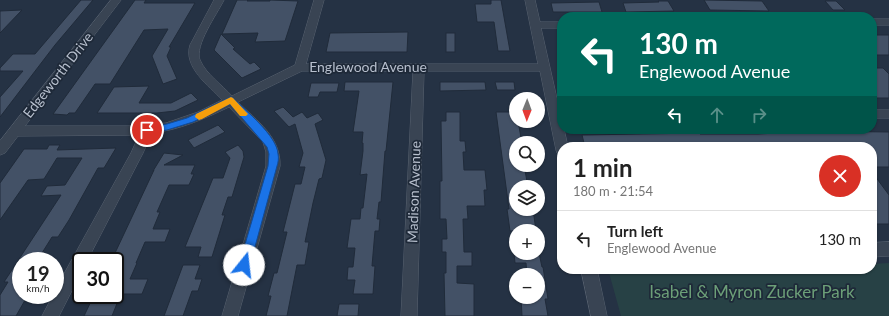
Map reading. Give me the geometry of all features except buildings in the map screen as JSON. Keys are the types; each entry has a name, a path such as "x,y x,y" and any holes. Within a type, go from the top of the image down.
{"street":[{"name":"Edgeworth Drive","path":"0,150 116,0"},
{"path":"219,0 195,45 193,55 196,64 267,139 272,146 274,154 273,166 230,316"},
{"path":"300,67 319,0"},
{"path":"530,0 544,67 557,113"},
{"path":"877,22 889,22"},
{"path":"535,25 557,25"},
{"name":"Englewood Avenue","path":"14,131 147,130 167,127 190,120 300,67 544,67"},
{"name":"Madison Avenue","path":"409,316 419,68"},
{"path":"877,114 889,114"},
{"path":"50,316 137,153 147,130"},
{"path":"877,250 889,249"},
{"path":"590,274 599,316"}],"green space":[{"name":"Isabel & Myron Zucker Park","path":"889,263 889,316 621,316 609,274 877,274 877,264"}],"slow traffic":[{"path":"199,117 231,100 243,114"}],"route":[{"path":"147,130 176,125 190,120 231,100 267,139 272,146 274,154 273,166 244,265"}]}
